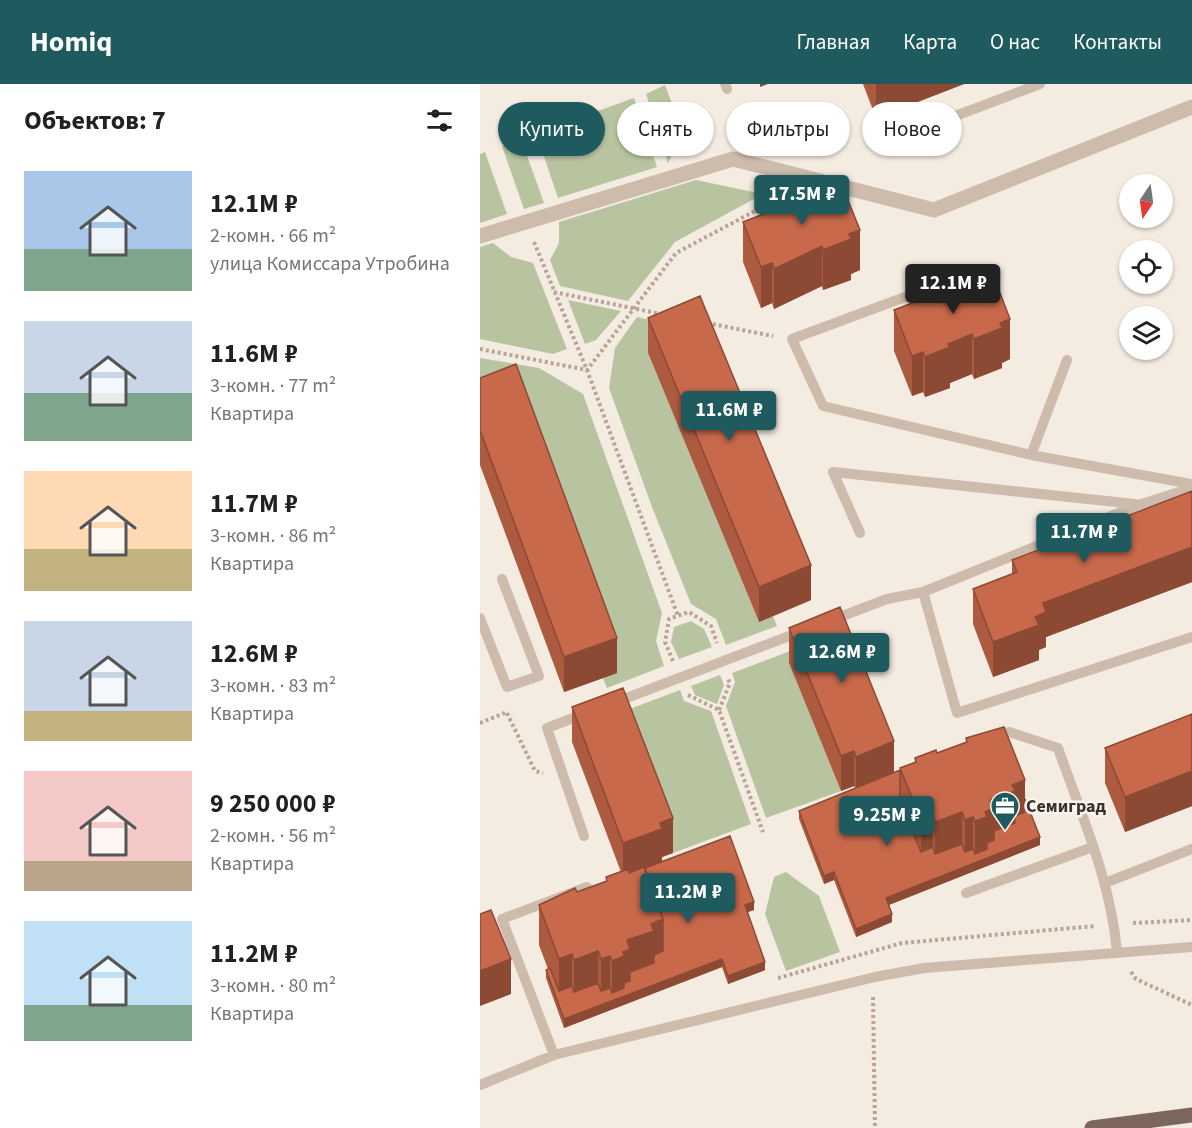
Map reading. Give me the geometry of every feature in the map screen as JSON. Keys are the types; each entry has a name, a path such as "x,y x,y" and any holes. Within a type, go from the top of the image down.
{"main road":[{"path":"1092,1128 1192,1115"}],"street":[{"path":"480,236 734,159 934,210 1192,107"}],"lane":[{"path":"962,112 1028,86 1040,84"},
{"path":"932,287 792,339 823,406 1030,455 1192,486"},
{"path":"1030,455 1067,360"},
{"path":"860,533 833,472 1138,505"},
{"path":"821,624 887,599 923,592 1138,505 1192,486"},
{"path":"480,618 507,687 539,676 502,579"},
{"path":"923,592 957,712 1192,637"},
{"path":"602,707 792,635"},
{"path":"584,836 547,728 585,714"},
{"path":"988,738 1009,732 1058,748 1105,883 1115,924 1117,952"},
{"path":"966,892 1093,847"},
{"path":"1105,883 1192,849"},
{"path":"554,1055 502,919 587,887"},
{"path":"480,1085 554,1055 885,975 924,968 1192,947"}],"path":[{"path":"587,370 631,309 676,253 814,180"},
{"path":"526,221 553,292 587,370 678,616"},
{"path":"553,292 665,315"},
{"path":"700,322 792,339"},
{"path":"480,349 587,370"},
{"path":"718,647 711,626 689,612 669,619 665,642 680,678 689,698 719,710 763,832"},
{"path":"507,687 507,712 535,771"},
{"path":"480,723 507,712"},
{"path":"1117,952 1136,979 1192,1005"},
{"path":"873,1004 875,1128"}],"green space":[{"path":"665,85 671,102 649,102 646,94"},
{"path":"634,98 635,102 623,102"},
{"path":"617,104 617,156 653,156 657,167 558,198 544,156 605,156 605,108"},
{"path":"485,152 507,214 480,223 480,154"},
{"path":"505,156 527,156 544,203 524,209"},
{"path":"696,180 763,194 675,242 628,301 560,286 550,260 559,243 559,222"},
{"path":"493,243 511,257 533,263 567,349 553,354 480,339 480,247"},
{"path":"568,300 621,311 596,340 585,344"},
{"path":"637,317 700,331 648,353 759,622 773,616 777,626 726,645 716,619 691,604 652,507 609,388 615,348"},
{"path":"480,358 539,368 583,394 662,613 656,641 664,666 607,688 603,678 617,672 480,412"},
{"path":"691,621 704,629 712,647 679,659 671,642 674,627"},
{"path":"798,648 789,663 841,791 766,818 726,706 735,682 732,673"},
{"path":"720,675 724,685 717,704 695,695 691,686"},
{"path":"680,690 684,701 711,711 751,824 673,853 606,718"},
{"path":"786,872 819,896 840,952 786,971 765,914 774,877"}],"building":[{"path":"841,183 860,230 849,234 851,239 823,250 822,246 774,269 772,263 761,267 743,222 782,207 780,201 804,191 806,197"},
{"path":"992,272 1010,319 1000,323 1002,328 974,339 972,334 948,344 950,347 925,357 923,352 912,356 894,310 933,295 931,289 955,280 957,286"},
{"path":"700,296 811,565 759,587 648,318"},
{"path":"516,364 617,638 564,657 480,430 480,378"},
{"path":"1192,491 1192,547 1043,603 1046,612 1035,617 1039,625 993,642 973,589 1017,572 1012,560"},
{"path":"840,607 894,741 856,757 854,751 841,756 789,628"},
{"path":"623,688 673,818 660,823 662,829 623,843 572,707"},
{"path":"1192,714 1192,771 1125,797 1105,748"},
{"path":"1004,727 1025,780 1012,785 1015,791 990,800 994,808 985,812 987,817 975,821 973,817 965,820 962,812 935,822 933,815 921,820 900,768 916,762 915,758 936,750 937,753 967,742 966,738"},
{"path":"900,770 900,800 921,852 933,847 935,854 962,844 965,852 973,849 975,854 987,849 987,843 994,840 994,831 1015,823 1015,816 1025,812 1025,799 1040,837 886,898 892,914 856,929 834,872 824,876 799,811"},
{"path":"730,836 754,902 745,905 765,962 728,976 722,959 564,1019 546,970 550,968 559,991 572,986 574,992 598,983 601,991 610,988 612,993 624,988 624,983 630,981 630,972 654,963 654,955 663,951 663,919 645,868"},
{"path":"644,867 663,919 651,924 654,931 627,940 630,949 623,952 624,956 612,961 610,956 601,959 598,951 574,960 572,954 559,959 539,905 575,888 577,892 607,881 606,877 628,869 629,873"},
{"path":"491,910 511,959 480,971 480,914"}],"place":[{"name":"Семиград","path":"1005,832"}]}
